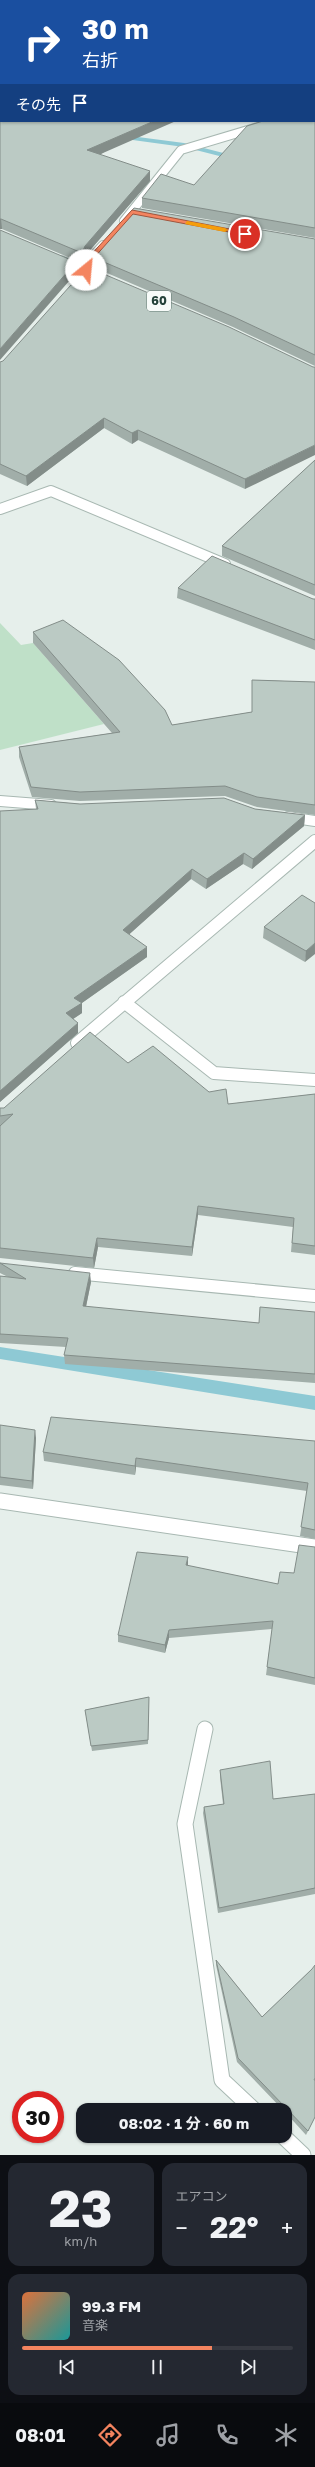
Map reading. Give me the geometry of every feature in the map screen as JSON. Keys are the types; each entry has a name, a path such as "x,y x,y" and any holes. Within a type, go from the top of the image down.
{"main road":[{"path":"50,255 84,273 108,279"}],"street":[{"path":"118,228 136,213 181,150 275,122"},
{"path":"84,273 89,260 108,239"},
{"path":"0,509 52,491 234,568"},
{"path":"0,801 65,807"},
{"path":"278,816 315,821"},
{"path":"71,1049 124,1002 315,841"},
{"path":"124,1002 214,1073 315,1080"},
{"path":"63,1272 315,1296"},
{"path":"0,1501 315,1546"},
{"path":"206,1730 185,1824 222,2080 247,2103"},
{"path":"290,2143 303,2155"}],"green space":[{"path":"0,623 21,645 33,643 104,724 0,750"}],"building":[{"path":"0,122 152,122 87,150 150,171 85,246 82,253 0,219"},
{"path":"260,122 315,122 315,228 142,198 161,174 194,185 247,126"},
{"path":"134,208 315,239 315,355 234,317 92,257"},
{"path":"0,230 76,262 0,349"},
{"path":"87,267 229,327 315,367 315,445 245,479 138,430 132,433 104,418 26,476 0,464 0,362 3,361"},
{"path":"315,460 315,585 222,546"},
{"path":"212,556 315,599 315,640 178,588"},
{"path":"63,620 119,660 165,710 172,725 252,712 252,680 315,682 315,805 257,797 225,786 80,792 31,787 19,747 120,732 33,632"},
{"path":"224,798 255,809 305,815 253,859 244,853 207,879 192,869 123,930 147,947 74,998 82,1003 66,1013 78,1023 0,1091 0,811 38,809 35,800 80,804"},
{"path":"302,895 315,903 315,943 306,951 264,927"},
{"path":"90,1032 128,1063 153,1046 209,1092 226,1089 228,1104 315,1094 315,1246 292,1243 294,1218 198,1206 192,1247 97,1238 93,1258 0,1248 0,1126 13,1114 0,1116 0,1108 4,1108"},
{"path":"0,1263 90,1273 83,1306 259,1323 260,1307 315,1312 315,1374 64,1355 68,1338 0,1334 0,1276 26,1279"},
{"path":"51,1417 315,1441 315,1530 301,1527 308,1483 136,1458 135,1466 43,1452"},
{"path":"0,1425 35,1430 32,1481 0,1477"},
{"path":"299,1545 315,1547 315,1678 267,1667 273,1621 169,1630 165,1645 118,1635 137,1552 188,1557 186,1565 278,1584 280,1572 294,1573"},
{"path":"149,1697 148,1740 91,1746 85,1710"},
{"path":"270,1761 273,1799 315,1794 315,1888 219,1908 204,1807 224,1804 220,1770"},
{"path":"216,1960 262,2017 315,1965 315,2117 308,2131 292,2114 292,2103 281,2103 238,2058"}],"waterway":[{"path":"118,136 184,145 239,158"},
{"path":"0,1353 315,1403"}],"slow traffic":[{"path":"187,222 225,230"}],"route":[{"path":"86,270 89,260 132,212 245,234"}]}
